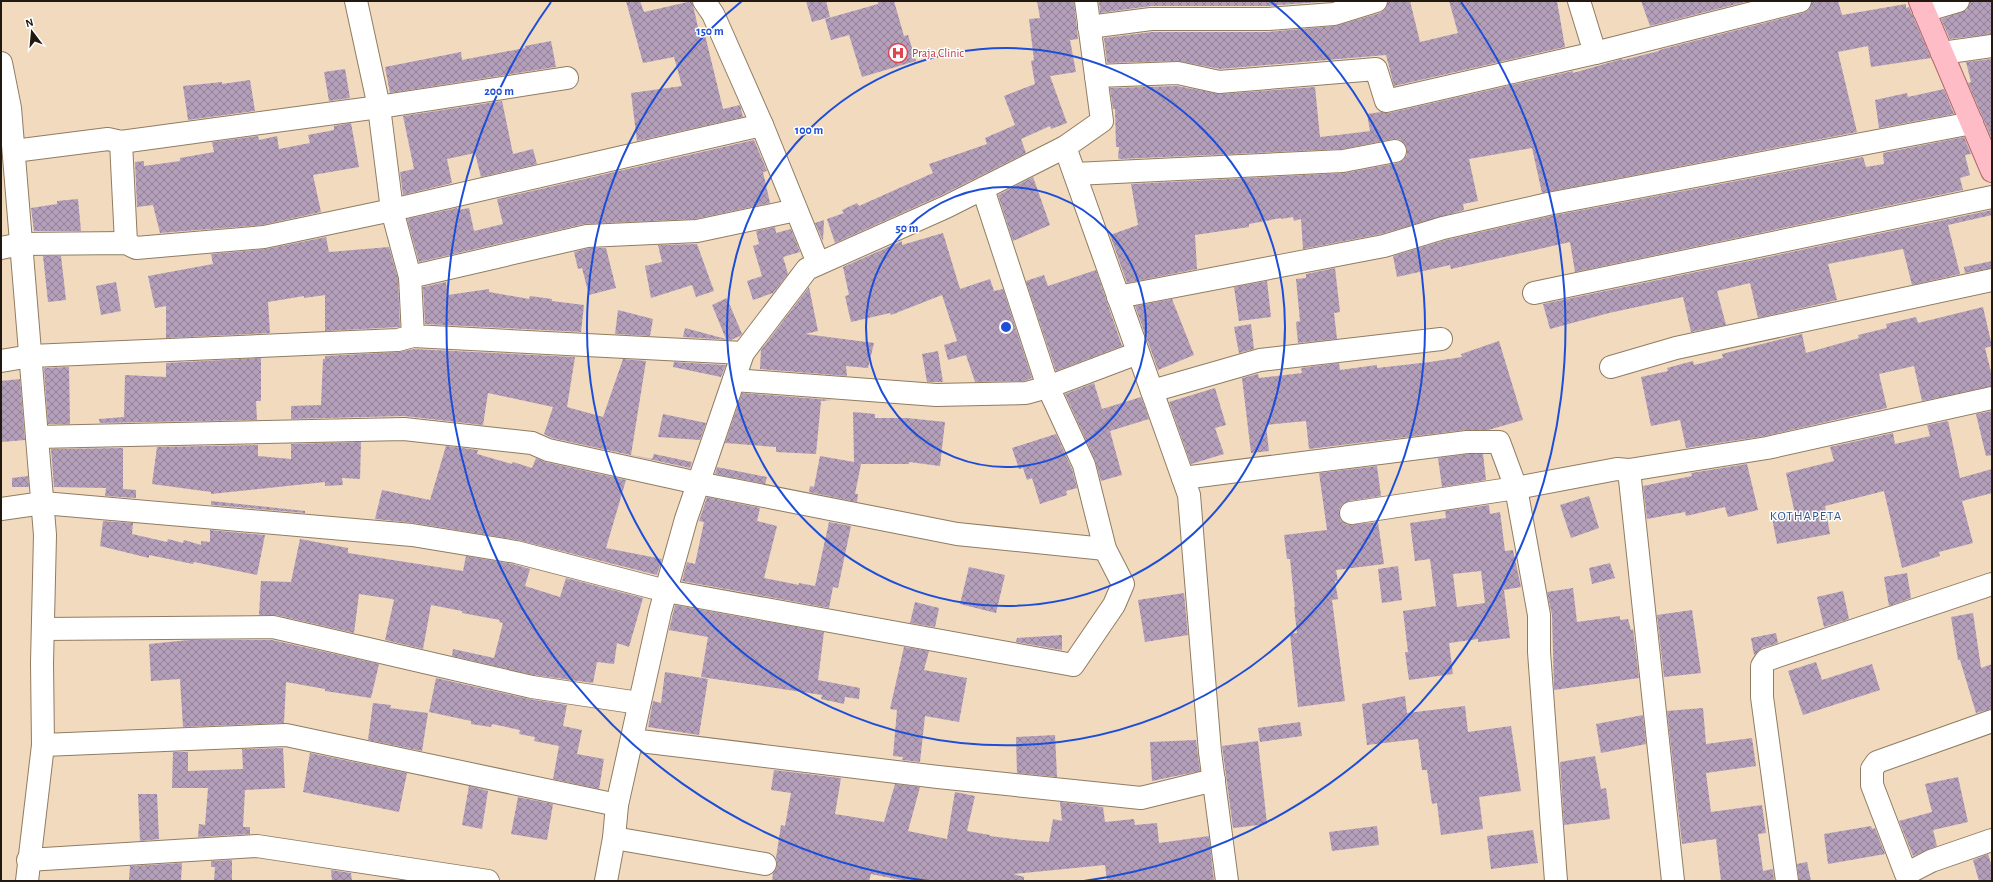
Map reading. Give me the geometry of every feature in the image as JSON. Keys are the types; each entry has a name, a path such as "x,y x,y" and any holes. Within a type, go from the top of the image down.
{"main road":[{"path":"1922,6 1992,171"}],"street":[{"path":"356,1 379,107 392,210 410,277 414,336"},
{"path":"704,1 713,14 762,125 818,263"},
{"path":"606,881 614,838 617,805 639,703 666,591 698,483 743,353 807,269 983,189 1065,147 1102,121 1086,1"},
{"path":"1089,27 1151,19 1268,20 1334,14 1376,1"},
{"path":"1579,1 1595,53"},
{"path":"1096,76 1178,73 1219,82 1376,69 1386,101 1595,53 1800,1"},
{"path":"1922,6 1958,1"},
{"path":"1942,53 1992,46"},
{"path":"1,63 10,108 14,151 9,199 11,246 31,356 45,535 43,745 28,860 27,881"},
{"path":"14,151 108,139 121,142 379,107 567,78"},
{"path":"1118,297 1384,246 1443,228 1548,204 1972,123"},
{"path":"11,246 126,243 136,248 264,237 392,210 762,125"},
{"path":"121,142 126,243"},
{"path":"1065,147 1189,495 1214,780 1227,881"},
{"path":"1075,174 1343,161 1395,151"},
{"path":"1,509 43,502 412,536 516,552 666,591 1072,665 1114,605 1123,584 1105,549 1084,465 1048,386 983,189"},
{"path":"1534,293 1992,197"},
{"path":"410,277 587,236 697,231 796,210"},
{"path":"1611,367 1676,348 1992,280"},
{"path":"1,361 31,356 398,340 414,336 743,353"},
{"path":"1152,392 1260,360 1441,339"},
{"path":"734,380 936,395 1026,393 1138,353"},
{"path":"1351,513 1516,488 1617,469 1629,470 1767,448 1992,398"},
{"path":"37,437 404,429 532,443 548,450 698,483 957,534 1105,549"},
{"path":"1183,478 1467,442 1499,442 1516,488 1539,615 1539,652 1556,881"},
{"path":"1629,470 1673,881"},
{"path":"1787,881 1762,697 1762,666 1766,660 1992,584"},
{"path":"43,629 274,627 532,687 639,703"},
{"path":"1992,721 1877,762 1872,769 1872,785 1906,874 1931,861 1992,840"},
{"path":"43,745 286,735 617,805"},
{"path":"632,740 938,778 1141,798 1214,780"},
{"path":"614,838 765,864"},
{"path":"28,860 256,846 488,881"}],"building":[{"path":"626,1 640,1 644,12 692,1 700,36 705,35 723,109 740,105 743,117 637,141 631,93 682,86 674,57 643,63"},
{"path":"806,1 826,1 830,17 812,22"},
{"path":"878,1 894,1 904,36 908,35 916,61 862,77 849,35 831,40 825,19 878,4"},
{"path":"1037,1 1074,1 1078,39 1070,40 1076,72 1050,76 1067,123 1051,129 1050,126 1021,139 1026,153 942,195 835,243 827,219 844,213 842,210 857,203 859,206 933,173 929,164 987,144 985,138 1015,125 1004,96 1035,84 1031,61 1034,60 1029,19 1040,18"},
{"path":"1099,1 1334,1 1268,6 1151,6 1100,13"},
{"path":"1388,1 1410,1 1420,42 1458,33 1449,1 1557,1 1565,47 1394,86 1386,55 1220,69 1178,61 1107,63 1104,38 1152,32 1268,32 1335,26 1380,13 1385,9"},
{"path":"1641,1 1749,1 1650,26"},
{"path":"1812,1 1838,1 1842,15 1906,4 1906,8 1909,7 1931,58 1871,67 1868,46 1838,52 1857,132 1542,193 1532,148 1469,159 1478,201 1463,204 1464,210 1381,234 1303,249 1301,219 1294,221 1293,217 1249,224 1249,227 1195,235 1197,269 1127,283 1110,235 1138,225 1131,184 1345,173 1398,163 1407,155 1407,149 1404,143 1399,139 1393,139 1342,149 1120,159 1118,158 1119,147 1116,147 1115,109 1113,109 1110,88 1177,86 1220,94 1315,87 1320,137 1338,135 1370,131 1367,114 1381,112 1389,113 1573,71 1573,73 1803,13 1809,10"},
{"path":"1970,1 1992,1 1992,34 1950,39 1941,19 1967,10"},
{"path":"551,41 556,67 390,93 385,67 461,52 462,60 525,48 525,46"},
{"path":"1992,59 1992,139 1968,83 1971,82 1966,62"},
{"path":"345,69 350,98 329,101 324,72"},
{"path":"250,80 255,111 188,120 183,86 222,82 222,84"},
{"path":"1944,89 1954,114 1879,128 1875,100 1907,93 1908,97"},
{"path":"502,101 513,154 533,149 537,164 481,177 475,153 447,159 452,183 403,195 400,172 414,169 403,116"},
{"path":"351,123 359,167 313,175 321,212 262,225 160,233 153,205 137,207 135,162 144,161 144,166 180,161 180,158 214,152 212,142 258,136 259,140 277,136 279,149 310,143 308,135 334,130 334,126"},
{"path":"1964,137 1971,154 1965,155 1970,175 1960,178 1963,190 1575,272 1570,242 1451,269 1450,265 1397,277 1393,256 1446,240 1551,216 1863,157 1866,167 1884,164 1883,153"},
{"path":"754,140 767,171 763,172 770,203 695,219 584,224 419,262 407,219 457,208 458,210 469,208 474,231 503,224 497,199"},
{"path":"1033,177 1050,225 1013,241 998,195"},
{"path":"78,199 81,231 34,231 31,208 57,204 57,201"},
{"path":"1992,210 1992,215 1948,225 1960,274 1912,285 1903,249 1828,264 1837,300 1758,318 1750,283 1717,291 1726,325 1691,332 1683,297 1609,313 1550,329 1543,304"},
{"path":"824,220 823,241 815,223"},
{"path":"775,227 776,233 791,229 800,252 783,257 788,274 773,293 753,300 747,281 762,276 753,246 759,244 756,231"},
{"path":"943,233 960,289 990,279 994,291 1003,289 1032,378 1024,381 975,382 966,355 948,360 944,345 957,341 942,295 891,315 890,313 851,322 845,296 849,295 843,267 902,241 902,245"},
{"path":"326,237 329,252 389,247 398,279 400,327 325,331 325,295 304,298 304,296 268,302 270,333 166,338 166,306 155,308 148,276 213,264 211,254 266,249"},
{"path":"697,244 714,291 696,297 692,285 651,298 645,266 662,262 658,245"},
{"path":"589,248 606,248 616,288 589,295 582,268 578,269 574,252"},
{"path":"43,256 61,256 66,300 48,302"},
{"path":"1992,261 1992,268 1965,273 1964,267"},
{"path":"1335,268 1340,312 1334,313 1337,339 1298,343 1296,322 1300,321 1296,279 1306,278 1306,274"},
{"path":"1096,270 1122,346 1056,371 1026,281 1044,275 1048,286"},
{"path":"1267,281 1271,317 1239,321 1234,287"},
{"path":"116,282 121,311 101,315 96,286"},
{"path":"446,282 448,295 489,289 489,292 529,299 530,296 552,299 552,301 584,305 581,332 425,324 423,287"},
{"path":"809,287 818,331 805,334 874,343 868,368 846,366 847,376 760,369 761,350"},
{"path":"727,298 742,334 740,336 731,340 683,337 685,328 726,339 712,305"},
{"path":"1172,299 1194,355 1158,370 1135,306"},
{"path":"1983,307 1992,346 1985,348 1992,376 1992,386 1922,401 1914,366 1879,374 1887,408 1765,436 1686,448 1680,420 1651,426 1641,377 1668,371 1667,368 1693,361 1694,365 1723,358 1722,354 1802,334 1806,353 1859,338 1858,335 1887,328 1886,324 1916,317 1918,323"},
{"path":"618,310 653,319 650,336 615,334"},
{"path":"1251,324 1254,349 1239,353 1234,327"},
{"path":"1499,341 1523,420 1488,430 1465,430 1309,449 1306,421 1266,425 1269,451 1251,453 1242,378 1258,374 1259,378 1302,373 1301,368 1339,363 1340,370 1377,365 1377,368 1430,362 1462,357 1461,354"},
{"path":"414,349 575,357 567,407 603,417 623,359 646,361 631,455 652,459 654,454 692,462 690,468 552,438 544,434 553,407 488,393 483,425 404,416 291,419 291,406 321,405 323,359 325,359 325,356 399,352"},
{"path":"938,351 943,382 927,382 922,354"},
{"path":"261,358 261,401 256,401 257,420 100,423 99,419 124,417 125,375 166,377 166,363"},
{"path":"674,362 726,365 721,377 673,367"},
{"path":"69,367 70,424 48,424 44,368"},
{"path":"20,379 25,440 1,442 1,381"},
{"path":"1094,383 1102,409 1141,397 1149,419 1110,431 1122,475 1101,481 1095,460 1065,394"},
{"path":"1215,388 1226,425 1215,428 1224,454 1191,464 1169,402"},
{"path":"742,393 832,400 821,401 816,454 776,452 776,447 725,443"},
{"path":"1992,411 1992,455 1986,456 1976,414"},
{"path":"853,412 875,414 875,418 907,418 945,422 940,466 909,462 909,464 861,464 855,494 858,494 857,502 809,492 810,486 814,487 820,456 854,462"},
{"path":"663,414 706,423 700,440 658,437"},
{"path":"1948,421 1960,478 1992,469 1992,493 1962,501 1973,543 1939,552 1940,556 1902,568 1884,491 1825,506 1830,534 1777,544 1772,518 1795,514 1786,473 1834,461 1830,447 1893,433 1895,444 1930,436 1927,425"},
{"path":"1056,434 1072,469 1077,488 1066,491 1067,495 1040,504 1032,478 1027,480 1023,468 1019,469 1012,448"},
{"path":"361,442 360,479 342,478 343,485 325,486 325,482 211,494 211,492 152,484 157,447 258,445 258,456 291,459 291,444"},
{"path":"446,446 478,450 477,454 532,468 536,458 545,462 626,480 606,548 662,559 657,575 518,540 414,523 375,519 382,490 430,500"},
{"path":"123,448 123,489 136,490 136,498 105,496 106,488 54,487 51,449"},
{"path":"1468,454 1483,454 1486,480 1442,487 1438,458"},
{"path":"1747,464 1758,510 1728,517 1725,507 1686,516 1685,512 1647,519 1643,486 1692,476 1691,473"},
{"path":"1377,466 1381,496 1349,501 1343,504 1339,509 1341,520 1347,525 1378,522 1384,564 1336,570 1338,581 1335,581 1338,599 1332,600 1345,701 1298,707 1290,634 1297,633 1295,607 1290,559 1287,559 1284,535 1327,530 1319,473"},
{"path":"717,467 767,477 765,484 715,474"},
{"path":"28,476 29,487 12,487 12,478"},
{"path":"1589,496 1599,528 1571,538 1560,505"},
{"path":"707,497 760,508 757,521 777,526 764,578 799,585 799,583 815,586 829,522 851,526 838,588 833,587 829,608 682,581 687,562 695,564 704,522 699,521"},
{"path":"211,501 305,511 305,513 211,505"},
{"path":"1489,505 1490,514 1500,512 1505,551 1513,550 1521,587 1504,590 1510,638 1478,642 1478,639 1449,643 1453,674 1409,680 1405,652 1408,652 1403,611 1436,606 1430,559 1415,561 1410,523 1446,518 1445,511","holes":["1481,571 1485,603 1457,607 1453,574"]},
{"path":"103,521 133,523 132,534 167,542 168,539 183,543 184,540 201,545 201,541 210,542 210,530 265,535 257,575 194,562 193,564 149,555 149,558 100,546"},
{"path":"300,539 348,548 348,553 463,571 466,556 513,564 530,569 525,586 560,597 566,578 643,598 629,647 617,643 614,664 597,662 593,683 534,675 452,656 453,649 494,658 503,623 499,622 500,620 462,613 462,611 431,605 423,649 385,640 394,600 392,599 359,594 354,633 276,615 259,615 261,581 291,582"},
{"path":"1610,563 1615,578 1592,584 1589,568"},
{"path":"1398,566 1402,600 1382,603 1378,569"},
{"path":"969,567 1005,575 996,613 960,604"},
{"path":"1907,573 1911,598 1889,606 1884,577"},
{"path":"1573,588 1577,622 1620,616 1620,620 1628,619 1631,630 1633,629 1639,678 1554,690 1552,615 1547,592"},
{"path":"1843,591 1849,619 1824,627 1817,597"},
{"path":"1184,593 1188,635 1145,642 1138,600"},
{"path":"915,602 939,608 935,627 910,623"},
{"path":"675,605 824,632 818,680 860,688 859,699 845,697 844,704 821,699 822,695 701,677 708,637 669,630"},
{"path":"1692,610 1701,673 1664,677 1657,615"},
{"path":"1973,613 1981,668 1992,664 1992,709 1976,713 1960,660 1958,660 1951,617"},
{"path":"1776,633 1778,643 1762,648 1754,655 1751,638"},
{"path":"1062,635 1062,650 1016,642 1017,638"},
{"path":"189,640 272,640 379,664 371,698 325,691 325,689 286,682 284,723 183,727 180,679 151,681 149,644"},
{"path":"904,647 929,651 924,670 967,678 959,722 925,716 920,762 902,760 903,757 893,756 897,710 890,709"},
{"path":"1816,662 1822,680 1872,664 1880,690 1803,715 1788,671"},
{"path":"665,672 708,679 699,735 648,727 653,701 661,703"},
{"path":"436,678 529,699 567,705 563,726 582,730 577,754 604,759 599,789 553,779 559,746 534,741 535,737 519,734 520,730 492,724 491,727 471,724 471,721 429,712"},
{"path":"1405,696 1407,713 1465,706 1468,732 1511,726 1521,791 1479,797 1483,829 1441,835 1437,803 1432,804 1427,770 1422,770 1418,739 1367,745 1362,704"},
{"path":"373,703 391,705 390,708 428,713 422,751 368,740"},
{"path":"1703,708 1706,744 1752,738 1756,766 1706,773 1711,812 1762,805 1766,833 1758,834 1763,871 1773,869 1774,881 1721,881 1716,839 1682,844 1667,711"},
{"path":"1643,715 1646,744 1601,753 1596,724"},
{"path":"1300,722 1302,736 1260,742 1258,728"},
{"path":"1055,735 1057,777 1017,773 1016,737"},
{"path":"1196,740 1200,771 1152,781 1150,742"},
{"path":"1258,741 1267,824 1233,828 1222,746"},
{"path":"283,748 285,788 245,790 243,827 250,827 250,834 198,837 199,824 205,825 208,788 172,788 173,752 188,752 188,771 243,769 242,749"},
{"path":"310,753 407,773 399,812 303,792"},
{"path":"1595,756 1601,789 1606,788 1610,819 1564,825 1560,762"},
{"path":"774,770 841,778 835,814 884,822 895,784 920,787 908,831 947,839 955,792 975,796 967,831 990,836 1022,840 1049,842 1053,819 1062,821 1060,802 1103,807 1105,822 1134,819 1135,825 1157,823 1159,843 1209,836 1214,881 1107,881 1105,865 1013,874 1024,877 1024,881 905,881 871,874 869,881 772,881 773,873 777,866 776,858 781,825 785,826 791,793 771,790"},
{"path":"1958,777 1968,822 1933,830 1937,846 1913,856 1899,821 1932,812 1925,784"},
{"path":"469,786 488,791 482,829 462,825"},
{"path":"138,794 157,794 159,839 140,841"},
{"path":"518,797 553,804 547,840 511,834"},
{"path":"1377,826 1379,845 1332,851 1329,832"},
{"path":"1871,826 1872,829 1875,828 1885,854 1828,864 1824,834"},
{"path":"1533,830 1538,863 1491,869 1487,836"},
{"path":"1988,854 1992,867 1992,881 1979,881 1973,860"},
{"path":"232,860 232,881 214,881 215,867 211,867 211,861"},
{"path":"1807,862 1811,881 1799,881 1797,864"},
{"path":"182,863 181,881 129,880 130,866"},
{"path":"331,870 351,873 352,881 332,881"}],"place":[{"name":"Praja Clinic","path":"898,53"}],"district":[{"name":"KOTHAPETA","path":"1806,516"}]}
